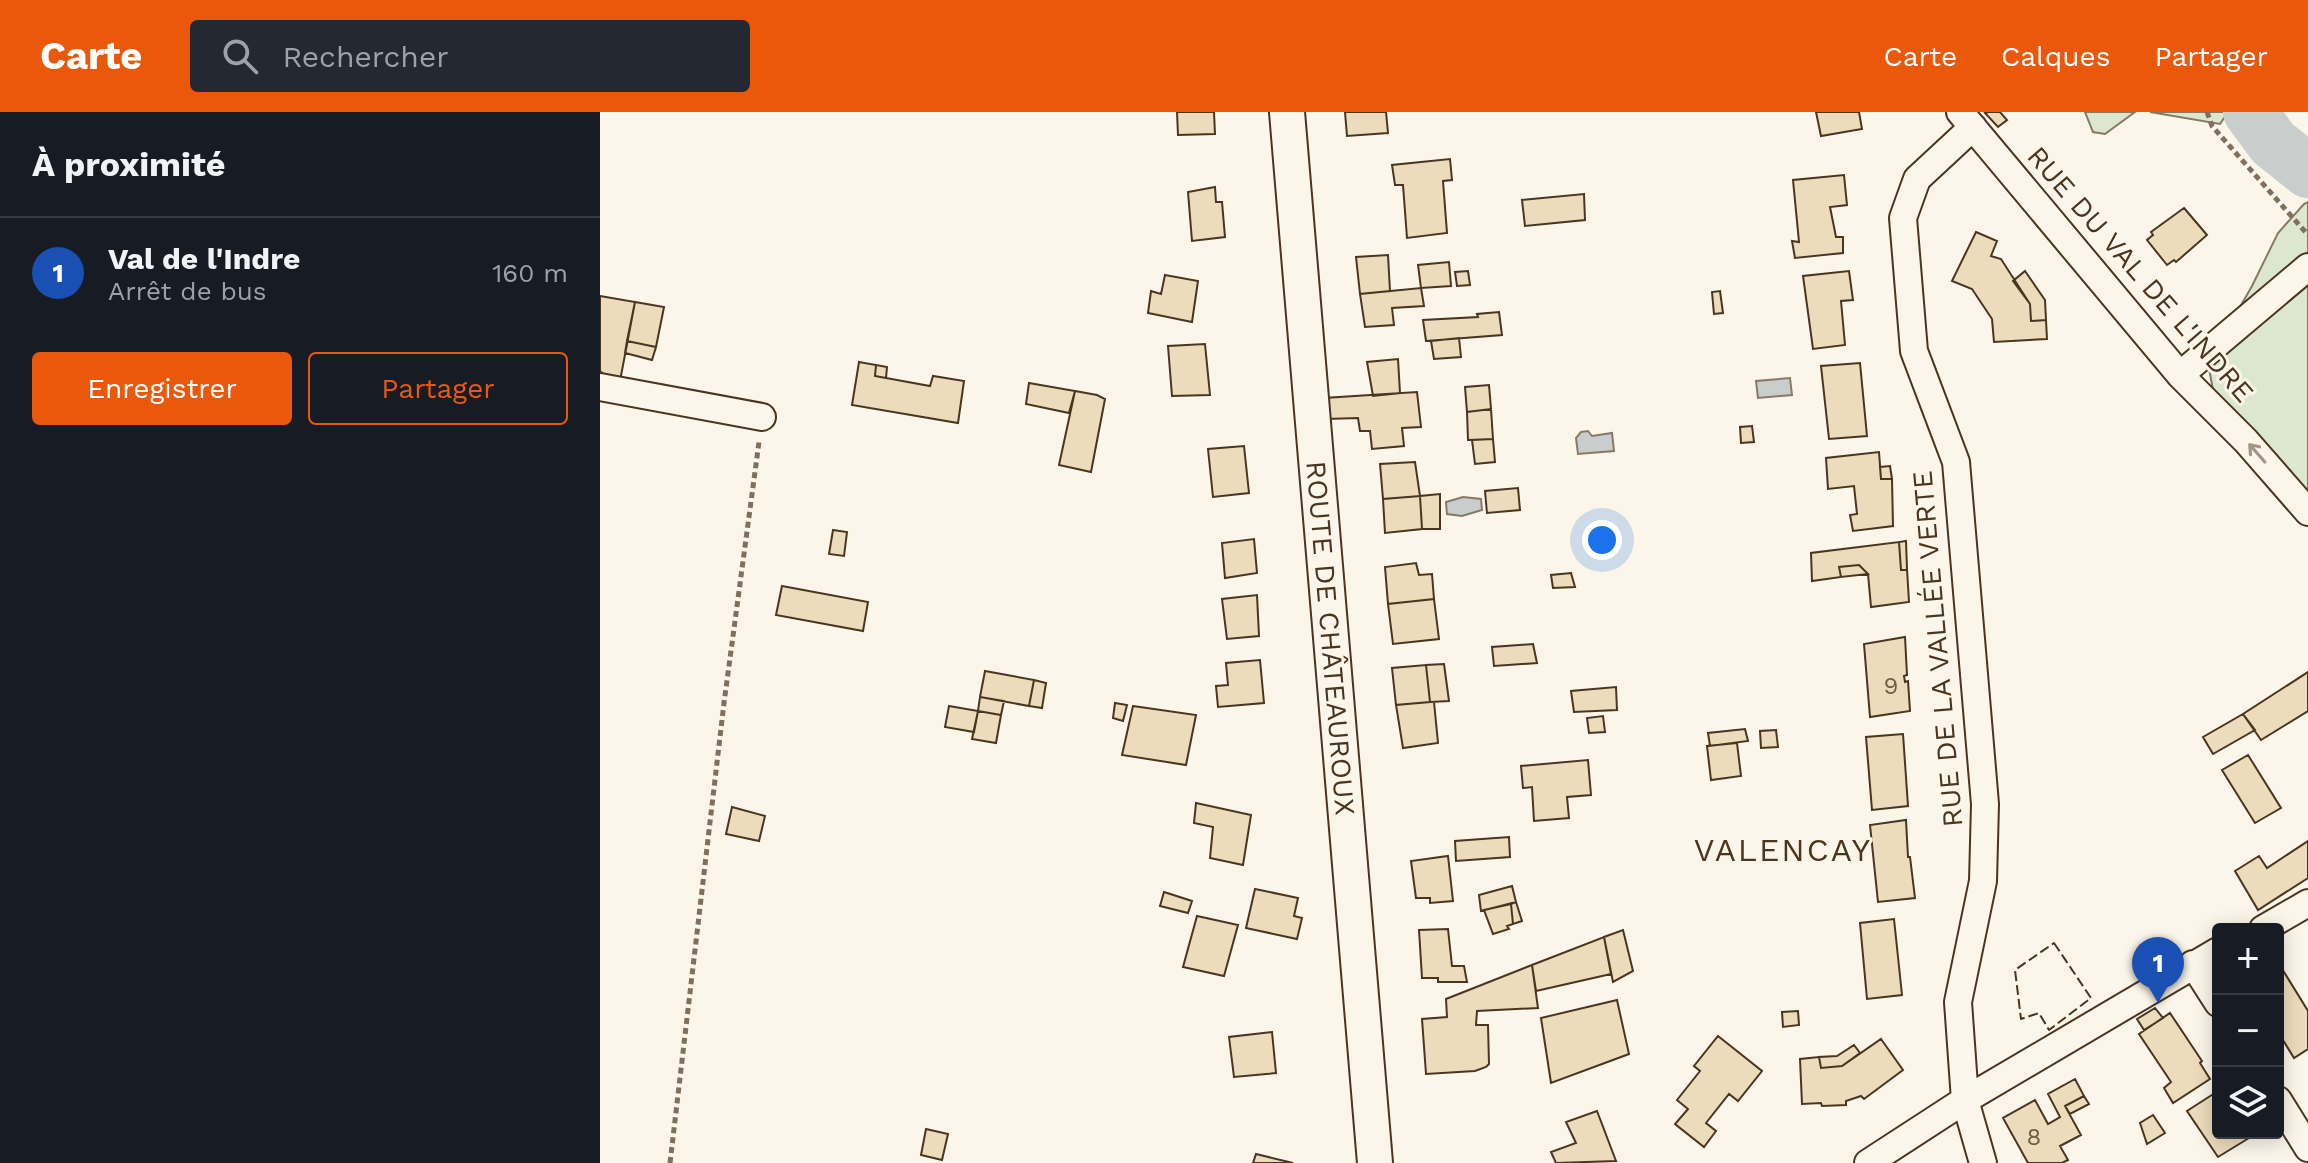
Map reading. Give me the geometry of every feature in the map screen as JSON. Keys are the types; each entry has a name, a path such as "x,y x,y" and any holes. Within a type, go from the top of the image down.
{"street":[{"name":"ROUTE DE CHÂTEAUROUX","path":"1287,112 1375,1163"},
{"name":"RUE DU VAL DE L'INDRE","path":"1966,120 2180,375 2246,441 2308,512"},
{"name":"RUE DE LA VALLÉE VERTE","path":"1966,120 1917,179 1903,218 1914,351 1956,462 1985,804 1983,881 1958,1002 1965,1100 1983,1163"},
{"path":"2180,375 2308,267"},
{"path":"600,387 762,417"},
{"path":"2273,923 2308,903"},
{"path":"1868,1163 1965,1100 2212,954"},
{"path":"2193,964 2213,995"},
{"path":"2284,1110 2308,1148"}],"path":[{"path":"2207,112 2212,126 2308,235"},
{"path":"670,1163 724,703 762,417"}],"green space":[{"path":"2085,112 2135,112 2105,134 2093,132"},
{"path":"2150,112 2228,112 2220,124"},
{"path":"2308,202 2308,496 2213,390 2208,363 2278,233"}],"shaded area":[{"path":"1790,378 1792,395 1758,398 1756,381"},
{"path":"1588,431 1592,436 1612,433 1614,451 1578,454 1576,438 1581,432"},
{"path":"1463,497 1481,499 1482,510 1462,516 1447,514 1446,502"}],"building":[{"path":"1177,112 1214,112 1215,134 1178,135"},
{"path":"1345,112 1386,112 1388,133 1347,136"},
{"path":"1816,112 1859,112 1862,129 1821,136"},
{"path":"2000,112 2007,120 1998,127 1985,113"},
{"path":"1450,159 1452,180 1443,181 1447,233 1407,238 1403,185 1395,185 1392,165"},
{"path":"1844,175 1847,205 1830,207 1836,237 1843,237 1843,253 1795,258 1792,241 1799,242 1793,180"},
{"path":"1215,187 1216,202 1222,202 1225,237 1192,241 1188,192"},
{"path":"1584,194 1585,220 1525,226 1522,200"},
{"path":"2184,208 2207,235 2176,262 2174,260 2167,265 2147,240 2153,235 2151,232"},
{"path":"1976,232 1997,241 1991,256 2001,259 2030,304 2031,321 2046,320 2047,339 1994,342 1992,319 1972,289 1952,281"},
{"path":"1388,255 1390,291 1360,294 1356,257"},
{"path":"1449,262 1451,286 1421,288 1418,265"},
{"path":"1468,271 1470,285 1457,286 1455,272"},
{"path":"1849,271 1853,300 1841,301 1845,345 1813,349 1803,276"},
{"path":"2025,271 2045,300 2046,320 2031,321 2030,304 2013,281"},
{"path":"1165,275 1198,281 1192,322 1148,313 1151,291 1161,294"},
{"path":"1421,288 1424,306 1392,308 1394,325 1365,327 1360,294"},
{"path":"1720,291 1723,313 1714,314 1712,292"},
{"path":"600,296 635,302 620,381 608,378 600,371"},
{"path":"635,302 664,307 656,347 627,341"},
{"path":"1499,312 1502,335 1426,341 1423,320 1478,317 1477,314"},
{"path":"1459,338 1461,357 1434,359 1431,341"},
{"path":"627,341 656,347 652,360 625,353"},
{"path":"1205,344 1210,395 1172,396 1168,346"},
{"path":"1398,359 1400,393 1373,396 1367,362"},
{"path":"859,362 876,365 875,376 930,386 933,376 964,381 958,423 852,405"},
{"path":"1860,363 1867,436 1829,439 1821,366"},
{"path":"876,365 887,367 886,378 875,376"},
{"path":"1029,383 1075,391 1069,413 1026,404"},
{"path":"1489,385 1491,409 1467,412 1465,387"},
{"path":"1075,391 1105,399 1091,472 1059,465"},
{"path":"1417,392 1421,427 1402,428 1404,446 1372,449 1370,431 1360,431 1358,418 1326,419 1324,398"},
{"path":"1491,409 1493,439 1468,440 1467,412"},
{"path":"1752,426 1754,442 1741,443 1740,427"},
{"path":"1493,439 1495,462 1475,464 1472,440"},
{"path":"1244,446 1249,493 1213,497 1208,449"},
{"path":"1879,452 1881,479 1892,479 1893,526 1853,531 1850,515 1857,514 1854,486 1828,489 1826,458"},
{"path":"1415,462 1420,496 1383,499 1380,464"},
{"path":"1890,466 1892,479 1881,479 1880,467"},
{"path":"1518,488 1520,510 1487,513 1485,491"},
{"path":"1440,494 1440,529 1422,529 1420,496"},
{"path":"1420,496 1422,529 1385,533 1383,499"},
{"path":"833,530 847,532 844,556 829,554"},
{"path":"1254,539 1257,573 1225,578 1222,543"},
{"path":"1906,541 1907,569 1901,570 1899,542"},
{"path":"1899,542 1901,570 1907,569 1909,602 1871,607 1868,574 1859,565 1839,567 1841,577 1812,581 1811,553"},
{"path":"1416,563 1419,575 1432,574 1434,599 1388,604 1385,567"},
{"path":"1859,565 1868,574 1841,577 1839,567"},
{"path":"1571,573 1575,587 1553,588 1551,575"},
{"path":"782,586 868,602 863,631 776,615"},
{"path":"1257,595 1259,636 1227,639 1222,599"},
{"path":"1434,599 1439,639 1393,644 1388,604"},
{"path":"1905,637 1907,675 1904,676 1905,682 1908,681 1910,711 1870,717 1864,644"},
{"path":"1533,644 1537,663 1494,666 1492,647"},
{"path":"1260,660 1264,703 1218,707 1216,686 1228,685 1226,663"},
{"path":"1444,664 1449,701 1430,702 1426,665"},
{"path":"1426,665 1430,702 1396,705 1392,668"},
{"path":"985,671 1034,680 1029,706 980,697"},
{"path":"2308,672 2308,711 2261,740 2243,714"},
{"path":"1034,680 1046,683 1042,708 1029,706"},
{"path":"1616,687 1617,710 1574,712 1571,691"},
{"path":"980,697 1004,701 1001,715 978,711"},
{"path":"1434,702 1438,743 1403,748 1396,705"},
{"path":"1115,703 1127,705 1123,721 1113,718"},
{"path":"949,706 978,711 974,732 945,727"},
{"path":"1133,706 1196,715 1186,765 1122,755"},
{"path":"978,711 1001,715 996,743 972,739"},
{"path":"2243,714 2255,730 2213,754 2203,737"},
{"path":"1603,716 1605,732 1589,733 1587,718"},
{"path":"1745,729 1748,741 1710,746 1708,733"},
{"path":"1776,730 1778,747 1761,748 1760,731"},
{"path":"1903,734 1908,806 1872,810 1866,737"},
{"path":"1737,743 1741,776 1711,780 1707,746"},
{"path":"2248,755 2281,808 2255,823 2222,770"},
{"path":"1588,760 1591,795 1567,797 1569,818 1534,821 1532,787 1523,788 1521,766"},
{"path":"1196,803 1251,815 1243,865 1210,858 1213,827 1194,823"},
{"path":"732,807 765,816 759,841 726,834"},
{"path":"1906,820 1915,898 1878,902 1870,825"},
{"path":"1509,837 1510,857 1456,861 1455,841"},
{"path":"2308,841 2308,878 2258,910 2235,871 2259,856 2267,868"},
{"path":"1448,856 1453,901 1430,903 1430,898 1416,898 1411,861"},
{"path":"1512,886 1516,902 1481,911 1479,895"},
{"path":"1255,889 1298,898 1294,916 1302,918 1297,939 1246,928"},
{"path":"1164,892 1192,901 1188,913 1160,906"},
{"path":"1516,902 1522,921 1513,924 1511,904"},
{"path":"1511,904 1513,924 1507,926 1509,929 1493,934 1484,910"},
{"path":"1197,916 1238,925 1224,976 1183,967"},
{"path":"1894,919 1902,995 1867,999 1860,923"},
{"path":"1448,929 1452,966 1464,966 1467,982 1438,982 1438,978 1422,978 1419,930"},
{"path":"1623,930 1633,971 1613,982 1604,937"},
{"path":"1604,937 1611,974 1536,991 1532,965"},
{"path":"1532,965 1538,1008 1477,1011 1476,1025 1488,1025 1489,1064 1475,1071 1426,1074 1422,1019 1447,1017 1446,999"},
{"path":"2284,972 2308,1011 2308,1049 2294,1058 2284,1042"},
{"path":"1617,1000 1629,1054 1551,1083 1541,1018"},
{"path":"2155,1008 2163,1018 2144,1030 2137,1019"},
{"path":"1798,1011 1799,1025 1783,1027 1782,1012"},
{"path":"2170,1013 2202,1061 2200,1063 2210,1079 2173,1103 2164,1088 2171,1082 2139,1034"},
{"path":"1272,1032 1276,1073 1234,1077 1229,1037"},
{"path":"1718,1036 1762,1071 1738,1101 1729,1094 1706,1123 1716,1131 1704,1147 1675,1124 1688,1109 1677,1100 1700,1071 1694,1066"},
{"path":"1881,1039 1903,1070 1864,1099 1861,1096 1846,1101 1846,1105 1802,1104 1800,1059 1819,1057 1821,1068 1842,1066"},
{"path":"1854,1045 1860,1053 1842,1066 1821,1068 1819,1057 1837,1056"},
{"path":"2075,1079 2084,1096 2065,1106 2081,1135 2060,1146 2068,1160 2062,1163 2028,1163 2003,1118 2035,1100 2048,1124 2060,1117 2048,1094"},
{"path":"2212,1095 2212,1139 2247,1139 2218,1157 2187,1111"},
{"path":"2084,1096 2089,1104 2070,1114 2065,1106"},
{"path":"1597,1111 1616,1161 1556,1163 1551,1152 1576,1143 1566,1122"},
{"path":"2153,1115 2165,1133 2147,1144 2140,1123"},
{"path":"926,1129 948,1134 942,1160 921,1155"},
{"path":"1256,1154 1293,1163 1253,1163"}],"waterway":[{"path":"2250,112 2273,143 2308,171"}],"fence":[{"path":"2054,943 2091,998 2049,1030 2039,1013 2021,1019 2015,970 2054,943"}],"place":[{"name":"Val de l'Indre","path":"2158,1003"}],"district":[{"name":"VALENCAY","path":"1783,850"}]}
